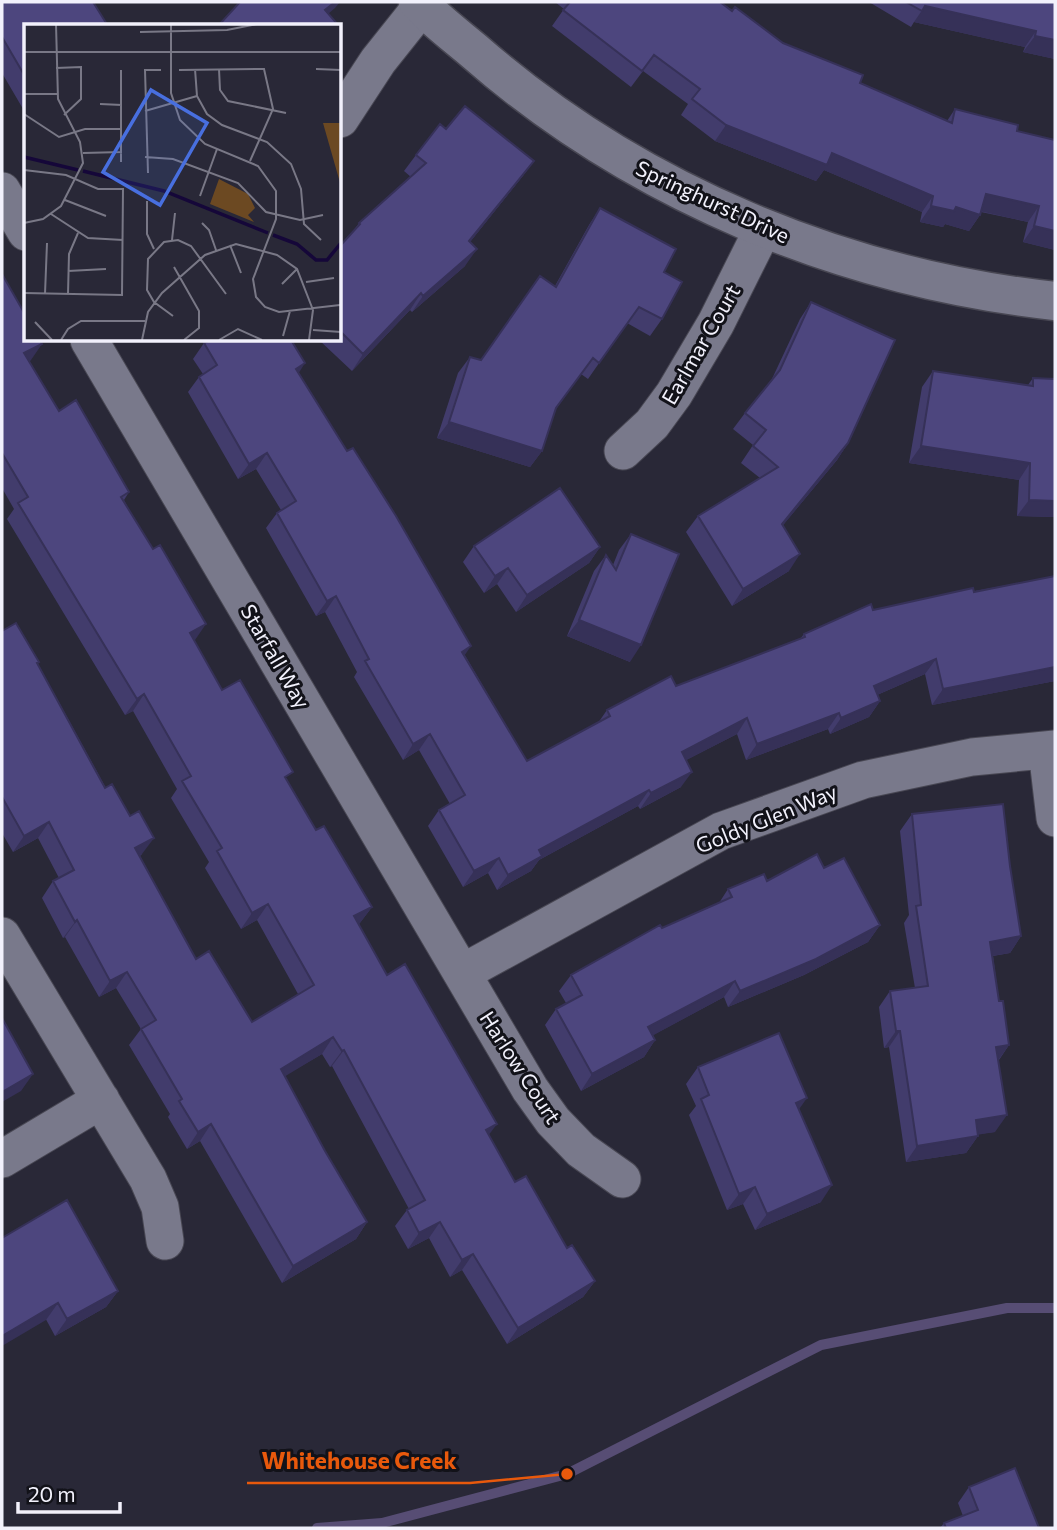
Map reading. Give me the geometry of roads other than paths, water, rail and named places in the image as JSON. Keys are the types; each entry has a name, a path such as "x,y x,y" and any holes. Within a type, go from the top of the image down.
{"street":[{"path":"341,117 378,61 422,3"},
{"name":"Springhurst Drive","path":"422,3 509,82 567,124 660,181 764,229 860,262 942,283 1055,301"},
{"path":"2,191 24,229"},
{"name":"Earlmar Court","path":"623,450 652,424 674,394 716,323 764,229"},
{"name":"Starfall Way","path":"90,341 462,973"},
{"path":"1051,750 1055,818"},
{"name":"Goldy Glen Way","path":"462,973 722,831 863,780 972,757 1051,750"},
{"path":"2,936 148,1179 160,1207 165,1241"},
{"name":"Harlow Court","path":"462,973 530,1089 554,1121 581,1150 622,1179"},
{"path":"2,1158 101,1100"}],"waterway":[{"path":"317,1528 382,1523 567,1474 821,1345 1007,1308 1055,1308"}],"place":[{"name":"Whitehouse Creek","path":"567,1474"}]}
